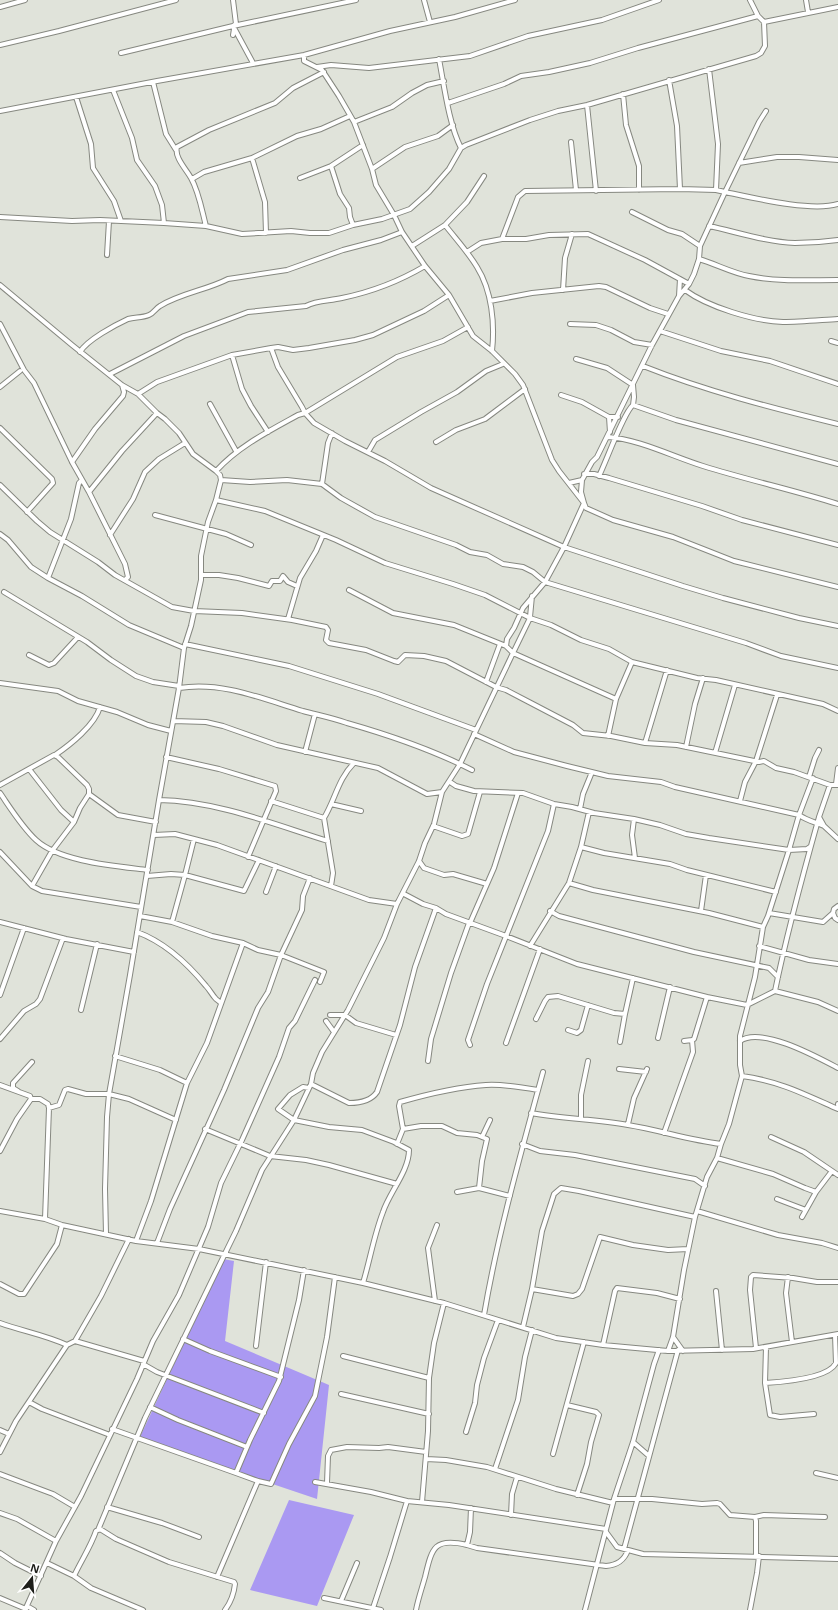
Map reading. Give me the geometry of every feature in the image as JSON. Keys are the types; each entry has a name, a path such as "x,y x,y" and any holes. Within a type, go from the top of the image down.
{"street":[{"path":"0,7 25,0"},
{"path":"0,45 176,0"},
{"path":"232,26 236,24 233,0"},
{"path":"121,54 232,26 356,0"},
{"path":"424,0 430,22"},
{"path":"0,111 253,63 304,55 382,33 515,0"},
{"path":"317,67 331,65 369,68 470,56 528,36 602,20 659,0"},
{"path":"0,217 72,221 164,223 206,226 242,234 291,231 310,234 329,233 353,225 382,219 410,209 430,192 449,169 461,148 496,132 558,111 587,105 762,53 765,46 764,22 758,16 750,0"},
{"path":"806,0 808,12"},
{"path":"764,22 838,7"},
{"path":"448,103 504,84 521,76 549,72 590,63 638,48 758,16"},
{"path":"232,26 234,29 233,35"},
{"path":"232,26 253,63"},
{"path":"304,55 304,61 324,72 354,122 376,185 394,215 402,232 425,266 449,295 473,336 492,351 503,364 515,374 525,389 552,460 584,503"},
{"path":"439,59 453,124 461,148"},
{"path":"709,69 718,144 716,190"},
{"path":"176,150 179,145 209,130 275,103 293,88 324,72"},
{"path":"669,80 677,126 680,189"},
{"path":"354,122 392,107 412,93 427,85 444,81"},
{"path":"153,82 166,134 192,180 206,226"},
{"path":"113,90 132,138 137,160 155,186 162,205 164,223"},
{"path":"623,94 626,125 639,166 639,190"},
{"path":"76,96 91,144 93,168 114,201 120,221"},
{"path":"587,105 596,191"},
{"path":"766,111 739,163 700,246 699,259 694,274 689,284 679,296 668,314 597,458 592,462 584,474 581,492 586,508 612,520 673,537 734,561 838,587"},
{"path":"192,180 204,172 252,158 297,136 321,129 350,116"},
{"path":"372,170 405,147 438,136 453,124"},
{"path":"571,142 576,190"},
{"path":"300,178 331,166 363,145"},
{"path":"739,163 799,157 838,160"},
{"path":"252,158 265,202 266,233"},
{"path":"331,166 340,194 348,208 353,225"},
{"path":"412,246 445,225 467,202 484,176"},
{"path":"502,239 518,196 522,192 528,190 716,190 797,205 820,207 838,204"},
{"path":"632,212 668,230 682,234 700,246"},
{"path":"107,255 109,221"},
{"path":"445,225 467,252 481,274 490,301 494,334 492,351"},
{"path":"709,226 764,239 780,241 808,243 838,240"},
{"path":"80,352 83,347 108,330 128,319 148,316 156,311 159,306 183,296 220,284 228,279 287,270 343,250 381,240 402,232"},
{"path":"563,290 565,258 572,234"},
{"path":"467,252 481,243 502,239 526,239 544,235 592,235 645,260 689,284"},
{"path":"699,259 723,269 775,281 838,280"},
{"path":"110,374 184,336 248,312 306,306 314,302 340,299 366,292 405,278 425,266"},
{"path":"679,296 680,280"},
{"path":"0,285 80,352 110,374 122,385 138,394 179,433 193,454 220,475 221,480 208,522 201,556 201,575 192,626 185,646 109,1094 105,1166 106,1234"},
{"path":"490,301 532,293 599,286 606,287 650,308 668,314"},
{"path":"685,290 702,301 757,318 782,322 838,319"},
{"path":"138,394 157,382 232,355 278,347 293,350 355,340 373,334 424,311 449,295"},
{"path":"0,324 24,370 34,383 81,480 89,492 125,564 128,577 125,580"},
{"path":"570,324 596,325 612,330 634,342 652,345"},
{"path":"216,471 236,451 298,415 305,413 397,357 443,341 468,327"},
{"path":"660,331 721,351 770,361 838,384"},
{"path":"831,341 838,343"},
{"path":"271,348 275,361 305,413 314,423 432,488 500,517 564,547 717,596 799,618 838,626"},
{"path":"232,355 242,389 268,432"},
{"path":"576,359 606,368 632,385 634,397 633,405 630,407 624,419 599,476"},
{"path":"368,452 375,440 457,392 494,367 503,364"},
{"path":"643,366 679,380 725,393 749,402 838,424"},
{"path":"0,387 20,371"},
{"path":"72,462 95,429 122,396 124,392 122,385"},
{"path":"436,442 456,430 485,419 525,389"},
{"path":"561,395 582,402 609,417 618,417"},
{"path":"210,404 236,451"},
{"path":"633,405 676,420 838,464"},
{"path":"89,492 122,451 157,413"},
{"path":"609,417 609,435"},
{"path":"0,428 52,479 53,483 27,512"},
{"path":"322,484 328,443 332,433"},
{"path":"609,435 702,466 838,504"},
{"path":"110,535 133,499 145,472 159,459 185,443"},
{"path":"584,474 599,476 702,506 742,520 838,545"},
{"path":"48,578 71,519 81,480"},
{"path":"221,480 250,482 287,480 322,484 341,498 375,517 451,543 470,552 487,555 503,564 523,567 533,572 545,582 746,643 781,656 838,668"},
{"path":"569,483 582,480"},
{"path":"0,485 50,532 98,562 115,575 172,607 194,611 242,613 288,619 328,628 326,640 330,643 366,650 394,661 401,660 405,654 446,661 573,725 583,733 645,743 686,747 756,761 764,761 776,768 830,785 837,784 838,768"},
{"path":"216,500 265,511 385,563 485,595 581,640 609,649 632,662 697,678 703,678 823,704 838,711"},
{"path":"506,646 507,639 523,608 545,582 564,547 584,503"},
{"path":"155,515 165,516 226,534 251,545"},
{"path":"0,534 8,540 31,567 48,578 82,596 128,625 185,646 289,666 378,694 475,732 514,752 608,776 661,782 676,787 798,815 813,823 818,823 824,826 838,839"},
{"path":"288,619 300,578 316,551 322,535"},
{"path":"201,575 219,574 269,586 272,581 280,581 283,576 288,582 297,586"},
{"path":"349,590 393,613 454,625 506,646 513,653 616,699"},
{"path":"4,592 78,637 136,676 153,682 179,687 216,687 248,694 402,741 472,770"},
{"path":"74,1576 98,1530 150,1407 248,1206 262,1170 294,1120 311,1084 313,1073 334,1032 345,1015 384,938 397,904 404,894 433,826 442,792 450,782 460,764 530,617 532,596"},
{"path":"523,608 532,603"},
{"path":"29,655 42,663 49,665 54,663 78,637"},
{"path":"486,682 500,644"},
{"path":"608,736 616,699 632,662"},
{"path":"645,743 667,670"},
{"path":"686,747 695,704 703,678"},
{"path":"0,683 53,689 78,701 100,707 148,725 171,731"},
{"path":"715,753 735,685"},
{"path":"740,801 748,776 756,761 777,695"},
{"path":"0,786 55,755 78,736 98,713 100,707"},
{"path":"305,752 315,714"},
{"path":"173,721 206,722 224,726 264,741 305,752 378,768 427,794 442,792"},
{"path":"668,1351 673,1337 695,1217 705,1186 729,1124 742,1076 740,1065 740,1036 757,967 762,927 769,913 776,892 798,815 811,778 815,758 819,750"},
{"path":"32,886 52,852 74,822 80,808 89,794 87,785 55,755"},
{"path":"166,757 199,764 273,784 276,789 248,857"},
{"path":"331,886 333,874 324,818 343,775 354,763"},
{"path":"29,769 60,810 74,822"},
{"path":"580,809 583,794 592,772"},
{"path":"450,782 456,786 480,792 518,793 536,796 554,804 589,812 634,819 686,834 789,850 807,849 810,847"},
{"path":"775,991 783,953 810,847 830,785"},
{"path":"433,826 462,836 468,834 480,792"},
{"path":"0,793 35,840 52,852 81,860 148,870"},
{"path":"428,1061 432,1039 451,974 470,923 500,852 518,793"},
{"path":"89,794 118,815 156,822"},
{"path":"159,800 177,800 239,812 328,841"},
{"path":"271,802 324,818"},
{"path":"331,804 361,811"},
{"path":"470,1045 468,1040 487,984 548,832 554,804"},
{"path":"530,946 550,911 569,883 581,847 589,812"},
{"path":"819,817 824,826"},
{"path":"634,819 632,835 635,858"},
{"path":"154,835 175,834 218,845 369,900 397,904"},
{"path":"172,922 194,839"},
{"path":"581,847 604,854 670,864 687,870 776,892"},
{"path":"0,852 32,886 42,891 141,907"},
{"path":"147,876 171,874 185,875 244,891 259,860"},
{"path":"419,861 424,868 444,875 453,874 487,884"},
{"path":"266,892 276,866"},
{"path":"701,911 706,875"},
{"path":"158,1243 170,1209 227,1083 258,1008 268,992 281,955 302,910 303,896 310,878"},
{"path":"569,883 593,890 701,911 762,927"},
{"path":"404,894 446,914 577,964 707,997 747,1005 775,991 818,1002 838,1011"},
{"path":"769,913 823,922 833,914 834,909 838,906"},
{"path":"311,1084 349,1103 361,1102 374,1096 379,1088 396,1035 415,966 436,908"},
{"path":"550,911 559,916 621,933 757,967 769,968 778,977"},
{"path":"833,914 838,920"},
{"path":"26,1608 56,1540 75,1507 144,1363 153,1341 179,1296 199,1249 221,1183 279,1057 289,1028 295,1021 324,972 281,955 258,950 243,943 212,936 172,922 140,916"},
{"path":"0,922 63,938 134,952"},
{"path":"0,995 24,928"},
{"path":"137,932 148,936 174,954 190,969 216,999 221,1002"},
{"path":"0,1039 24,1011 36,1004 40,999 63,938"},
{"path":"136,1241 151,1201 187,1083 208,1043 221,1002 243,943"},
{"path":"81,1010 97,944"},
{"path":"759,946 809,960 838,964"},
{"path":"506,1043 540,949"},
{"path":"620,1042 633,978"},
{"path":"658,1038 670,987"},
{"path":"536,1019 548,997 558,996 614,1013 625,1014"},
{"path":"664,1133 693,1052 692,1040 694,1038 707,997"},
{"path":"568,1030 577,1033 581,1030 588,1005"},
{"path":"330,1015 345,1015 356,1023 396,1035"},
{"path":"326,1021 334,1032"},
{"path":"740,1041 749,1037 766,1038 779,1041 838,1068"},
{"path":"684,1041 692,1040"},
{"path":"115,1056 160,1070 187,1083"},
{"path":"582,1119 581,1095 588,1061"},
{"path":"18,1091 13,1088 13,1083 32,1062"},
{"path":"619,1069 646,1071 634,1098 628,1124"},
{"path":"484,1315 491,1276 522,1144 543,1072"},
{"path":"742,1076 760,1078 780,1084 838,1109"},
{"path":"0,1085 30,1096 31,1099 45,1101 48,1104 45,1219"},
{"path":"397,1144 403,1129 399,1106 400,1102 431,1093 486,1085 515,1086 538,1090"},
{"path":"309,1088 303,1087 290,1094 278,1109 294,1120 329,1127 362,1130 409,1150 409,1157 398,1184 383,1211 363,1283"},
{"path":"49,1108 59,1105 66,1089 86,1094 109,1094 130,1099 176,1120"},
{"path":"0,1151 31,1099"},
{"path":"531,1113 628,1124 664,1133 721,1144"},
{"path":"482,1136 490,1120"},
{"path":"403,1129 421,1126 442,1126 457,1132 482,1136 487,1139 482,1161 479,1188"},
{"path":"205,1129 216,1135 240,1143 270,1156 306,1160 329,1165 398,1184"},
{"path":"771,1136 804,1152 838,1175"},
{"path":"522,1144 540,1151 576,1155 695,1179 705,1186"},
{"path":"717,1158 773,1174 816,1192"},
{"path":"802,1218 816,1192 832,1171"},
{"path":"457,1192 479,1188 510,1196"},
{"path":"523,1327 532,1289 542,1231 554,1194 561,1188 695,1217"},
{"path":"777,1199 806,1210"},
{"path":"0,1211 45,1219 62,1225 136,1241 199,1249 363,1283 444,1303 556,1338 603,1345 668,1351 722,1350 766,1347 836,1334 836,1363 829,1369 814,1377 765,1384"},
{"path":"697,1211 778,1235 822,1243 838,1248"},
{"path":"0,1284 20,1294 24,1294 57,1244 62,1225"},
{"path":"435,1301 428,1248 437,1225"},
{"path":"532,1289 573,1296 578,1294 582,1289 600,1237 633,1245 668,1250 688,1249"},
{"path":"0,1452 16,1420 67,1345 75,1341 101,1296 129,1239"},
{"path":"256,1346 266,1262"},
{"path":"236,1473 281,1377 299,1300 304,1270"},
{"path":"756,1348 750,1290 751,1277 754,1275 817,1282 838,1282"},
{"path":"112,1429 258,1481 271,1484 289,1444 316,1396 328,1337 335,1277"},
{"path":"788,1278 786,1293 792,1342"},
{"path":"603,1345 615,1291 617,1288 657,1293 680,1299"},
{"path":"716,1291 722,1350"},
{"path":"422,1502 429,1414 429,1378 434,1343 444,1303"},
{"path":"466,1432 476,1400 477,1385 484,1358 498,1320"},
{"path":"0,1325 50,1337 67,1345"},
{"path":"495,1469 518,1400 525,1357 532,1330"},
{"path":"673,1337 683,1351"},
{"path":"183,1339 210,1351 281,1377"},
{"path":"75,1341 144,1363 166,1375 264,1413"},
{"path":"553,1454 584,1342"},
{"path":"766,1347 765,1384 770,1415 780,1417 814,1414"},
{"path":"585,1610 613,1501 633,1442 659,1350"},
{"path":"416,1610 427,1564 433,1552 438,1546 451,1542 596,1565 615,1565 623,1560 678,1350"},
{"path":"343,1356 429,1378"},
{"path":"341,1394 429,1414"},
{"path":"29,1402 110,1435"},
{"path":"567,1405 596,1412 599,1415 587,1464 577,1495"},
{"path":"150,1407 178,1420 247,1447"},
{"path":"0,1430 9,1434"},
{"path":"633,1442 649,1456"},
{"path":"327,1483 329,1452 336,1449 347,1447 380,1448 388,1446 426,1452"},
{"path":"426,1459 446,1460 495,1469 577,1495 613,1501 638,1498 702,1504 718,1503 730,1515 755,1517 764,1515 825,1517"},
{"path":"816,1473 838,1478"},
{"path":"0,1474 53,1494 75,1507"},
{"path":"511,1515 512,1494 517,1477"},
{"path":"217,1578 258,1481"},
{"path":"315,1482 327,1483 407,1501 471,1508 606,1531 616,1547 643,1554 838,1559"},
{"path":"373,1608 407,1501"},
{"path":"107,1507 162,1523 199,1537"},
{"path":"467,1545 470,1532 471,1508"},
{"path":"0,1513 17,1519 56,1540"},
{"path":"750,1610 757,1573 758,1556 755,1517"},
{"path":"98,1530 103,1530 116,1538 169,1562 235,1584 230,1604 225,1610"},
{"path":"0,1553 15,1563 41,1576"},
{"path":"47,1563 74,1576 90,1588 143,1610"},
{"path":"341,1601 358,1563"},
{"path":"0,1598 34,1610"},
{"path":"324,1598 380,1610"}],"shaded area":[{"path":"223,1259 234,1261 225,1341 329,1385 317,1499 139,1439"},
{"path":"289,1500 354,1515 317,1606 250,1590"}]}
